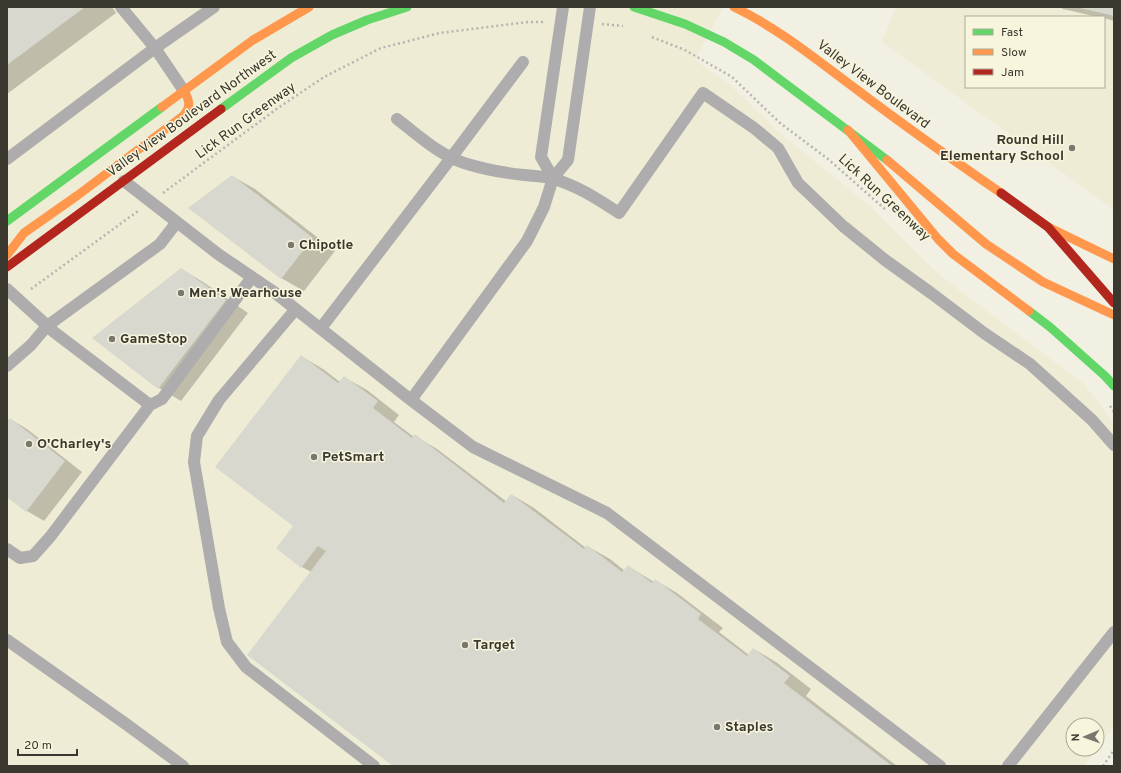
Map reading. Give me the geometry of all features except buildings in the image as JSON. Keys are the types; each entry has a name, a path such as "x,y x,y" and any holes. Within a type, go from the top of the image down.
{"main road":[{"name":"Valley View Boulevard Northwest","path":"7,221 253,40 309,7"},
{"name":"Valley View Boulevard Northwest","path":"7,267 291,58 332,35 367,20 407,7"},
{"path":"634,7 685,24 724,42 754,60 885,158 986,244 1043,282 1114,315"},
{"name":"Valley View Boulevard","path":"734,7 782,34 905,126 1048,227 1114,303"},
{"path":"7,255 24,233 78,195 186,113 190,102 184,91"},
{"path":"848,130 938,239 953,254 1050,327 1105,376 1114,386"},
{"path":"1048,227 1114,259"}],"lane":[{"path":"122,7 155,48 184,91"},
{"path":"7,159 155,48 214,7"},
{"path":"553,178 541,157 563,7"},
{"path":"411,400 527,241 544,207 553,178 568,160 590,7"},
{"path":"321,328 523,62"},
{"path":"397,119 451,158 485,168 553,178 591,195 619,213 703,93 754,128 778,148 798,183 843,226 885,260 932,293 984,333 1030,364 1092,420 1114,445"},
{"path":"124,181 218,254 274,292 295,310 321,328 411,400 473,447 608,513 940,766"},
{"path":"7,366 31,345 47,326 160,244 177,222"},
{"path":"7,549 20,558 33,556 50,537 150,405 162,399 252,277"},
{"path":"7,289 47,326 150,405"},
{"path":"295,310 219,400 197,436 194,462 219,608 227,642 246,668 374,766"},
{"path":"1008,766 1114,632"},
{"path":"7,640 120,719 183,766"}],"path":[{"name":"Lick Run Greenway","path":"18,299 278,108 324,78 380,48 440,33 528,22"},
{"path":"622,25 628,28"},
{"name":"Lick Run Greenway","path":"650,36 685,50 732,77 780,123 828,159 887,212"},
{"path":"1109,405 1114,412"},
{"path":"1103,766 1114,750"}],"shaded area":[{"path":"7,7 723,7 695,60 728,83 780,133 872,208 943,278 1084,384 1114,424 1114,726 1105,738 1105,717 1065,717 1065,757 1091,757 1084,766 7,766"},
{"name":"Round Hill Elementary School","path":"896,7 1114,7 1114,210 882,42"}],"traffic: fast":[{"path":"221,109 291,58 332,35 367,20 407,7"},
{"path":"634,7 685,24 724,42 754,60 887,160"},
{"path":"7,221 162,107"},
{"path":"1029,311 1050,327 1105,376 1114,386"}],"traffic: slow":[{"path":"162,107 253,40 309,7"},
{"path":"734,7 767,25 799,46 912,131 1001,193"},
{"path":"7,255 24,233 78,195 183,116 189,104 188,98 184,91"},
{"path":"848,130 938,239 953,254 1029,311"},
{"path":"887,160 986,244 1043,282 1114,315"},
{"path":"1048,227 1114,259"}],"traffic: jam":[{"path":"7,267 221,109"},
{"path":"1001,193 1048,227 1114,303"}],"place":[{"name":"Round Hill Elementary School","path":"1072,148"},
{"name":"Chipotle","path":"291,245"},
{"name":"Men's Wearhouse","path":"181,293"},
{"name":"GameStop","path":"112,339"},
{"name":"O'Charley's","path":"29,444"},
{"name":"PetSmart","path":"314,457"},
{"name":"Target","path":"465,645"},
{"name":"Staples","path":"717,727"}]}
